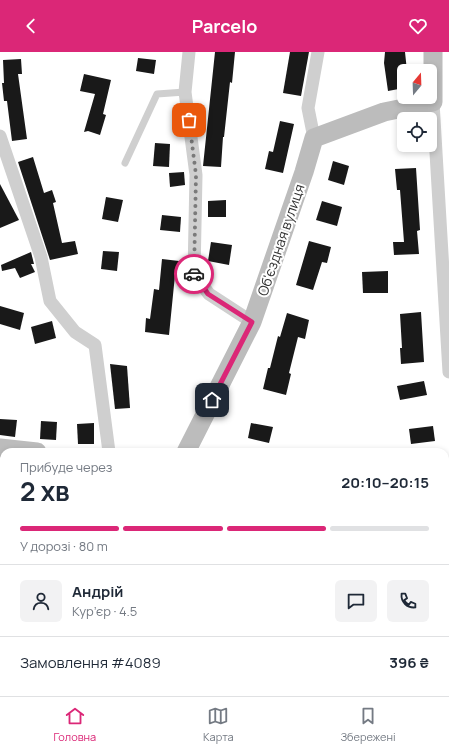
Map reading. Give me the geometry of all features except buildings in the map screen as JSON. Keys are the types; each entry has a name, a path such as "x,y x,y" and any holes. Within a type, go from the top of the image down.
{"street":[{"path":"189,52 185,92 196,175 194,274 208,294 252,322"},
{"path":"318,52 308,108 314,138 384,112 423,104"},
{"path":"433,52 433,64"},
{"path":"433,104 449,372"},
{"path":"0,136 41,258 50,301 75,332 95,345 108,448"},
{"name":"Об'єздная вулиця","path":"188,448 252,322 304,172 314,138"}],"lane":[{"path":"125,163 156,94 185,92"}],"way so far":[{"path":"189,120 196,175 194,274"}],"route":[{"path":"194,274 208,294 252,322 212,400"}]}
